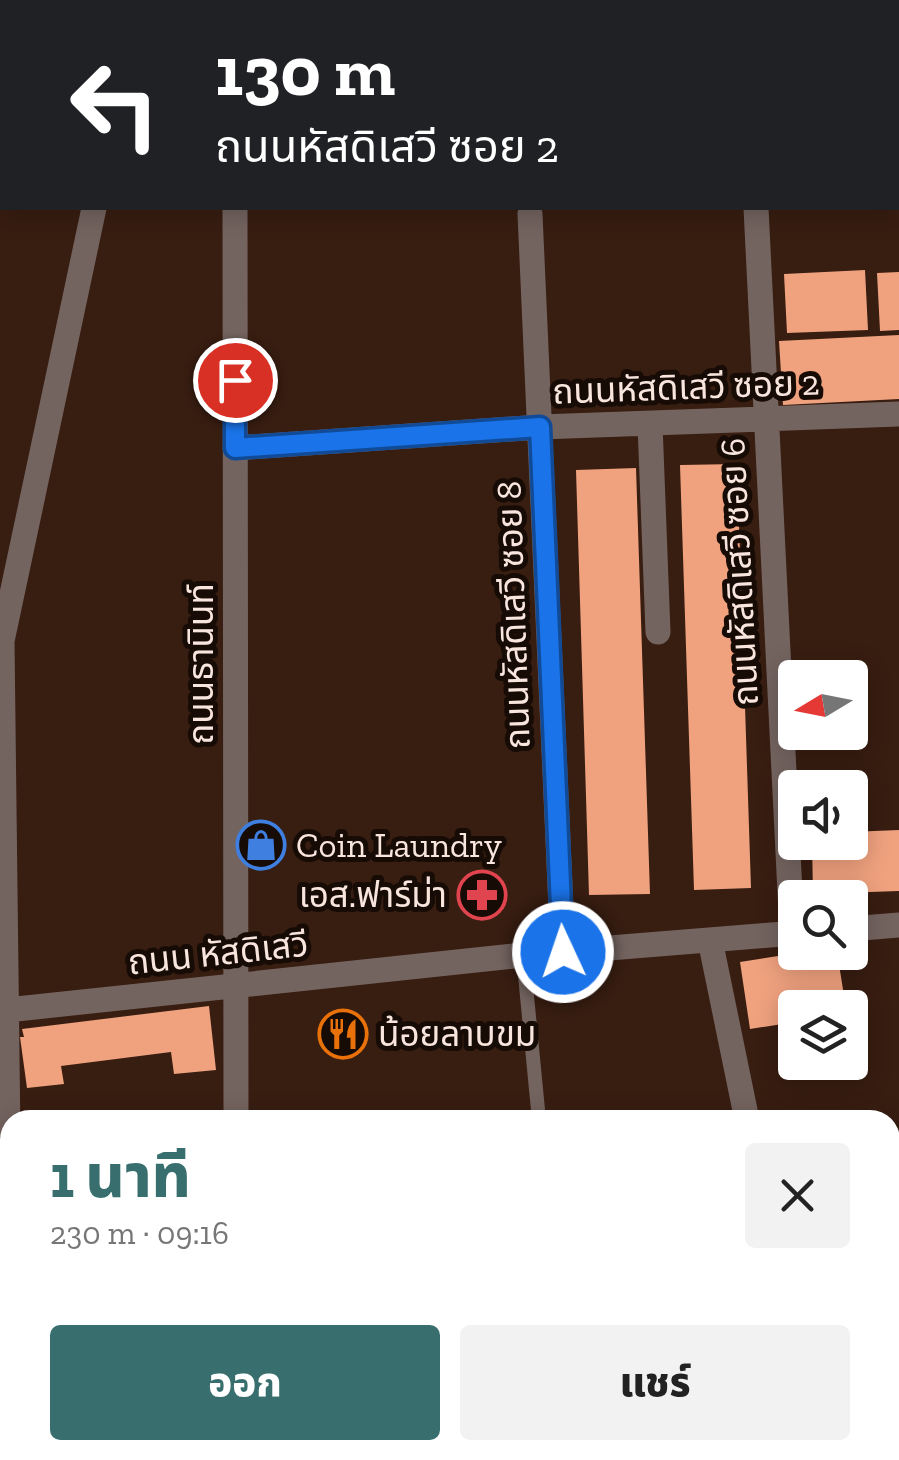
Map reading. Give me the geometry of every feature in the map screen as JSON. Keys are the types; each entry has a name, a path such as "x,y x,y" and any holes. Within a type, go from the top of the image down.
{"street":[{"path":"4,1086 7,1010 2,948 2,641 94,210"},
{"name":"ถนนธานินท์","path":"235,210 236,1110"},
{"name":"ถนนหัสดิเสวี ซอย 6","path":"756,210 791,880"},
{"name":"ถนนหัสดิเสวี ซอย 8","path":"530,214 563,952"},
{"name":"ถนนหัสดิเสวี ซอย 2","path":"235,448 540,427 899,414"},
{"path":"650,424 658,632"},
{"path":"868,927 899,924"},
{"name":"ถนน หัสดิเสวี","path":"7,1010 523,955 778,934"},
{"path":"710,940 745,1110"}],"lane":[{"path":"523,955 538,1110"}],"building":[{"path":"865,270 868,330 787,333 784,274"},
{"path":"899,272 899,330 880,331 877,273"},
{"path":"899,335 899,399 783,405 779,341"},
{"path":"737,464 751,888 694,890 680,465"},
{"path":"636,468 650,894 589,895 576,470"},
{"path":"899,830 899,891 868,892 868,880 813,880 812,860 868,860 868,831"},
{"path":"778,956 778,970 840,970 843,990 778,990 778,1025 750,1029 740,962"},
{"path":"209,1006 216,1070 174,1074 171,1052 61,1066 64,1084 27,1088 22,1029"}],"place":[{"name":"Coin Laundry","path":"261,845"},
{"name":"เอส.ฟาร์ม่า","path":"482,895"},
{"name":"น้อยลาบขม","path":"343,1034"}],"route":[{"path":"235,380 235,448 540,427 563,952"}]}
